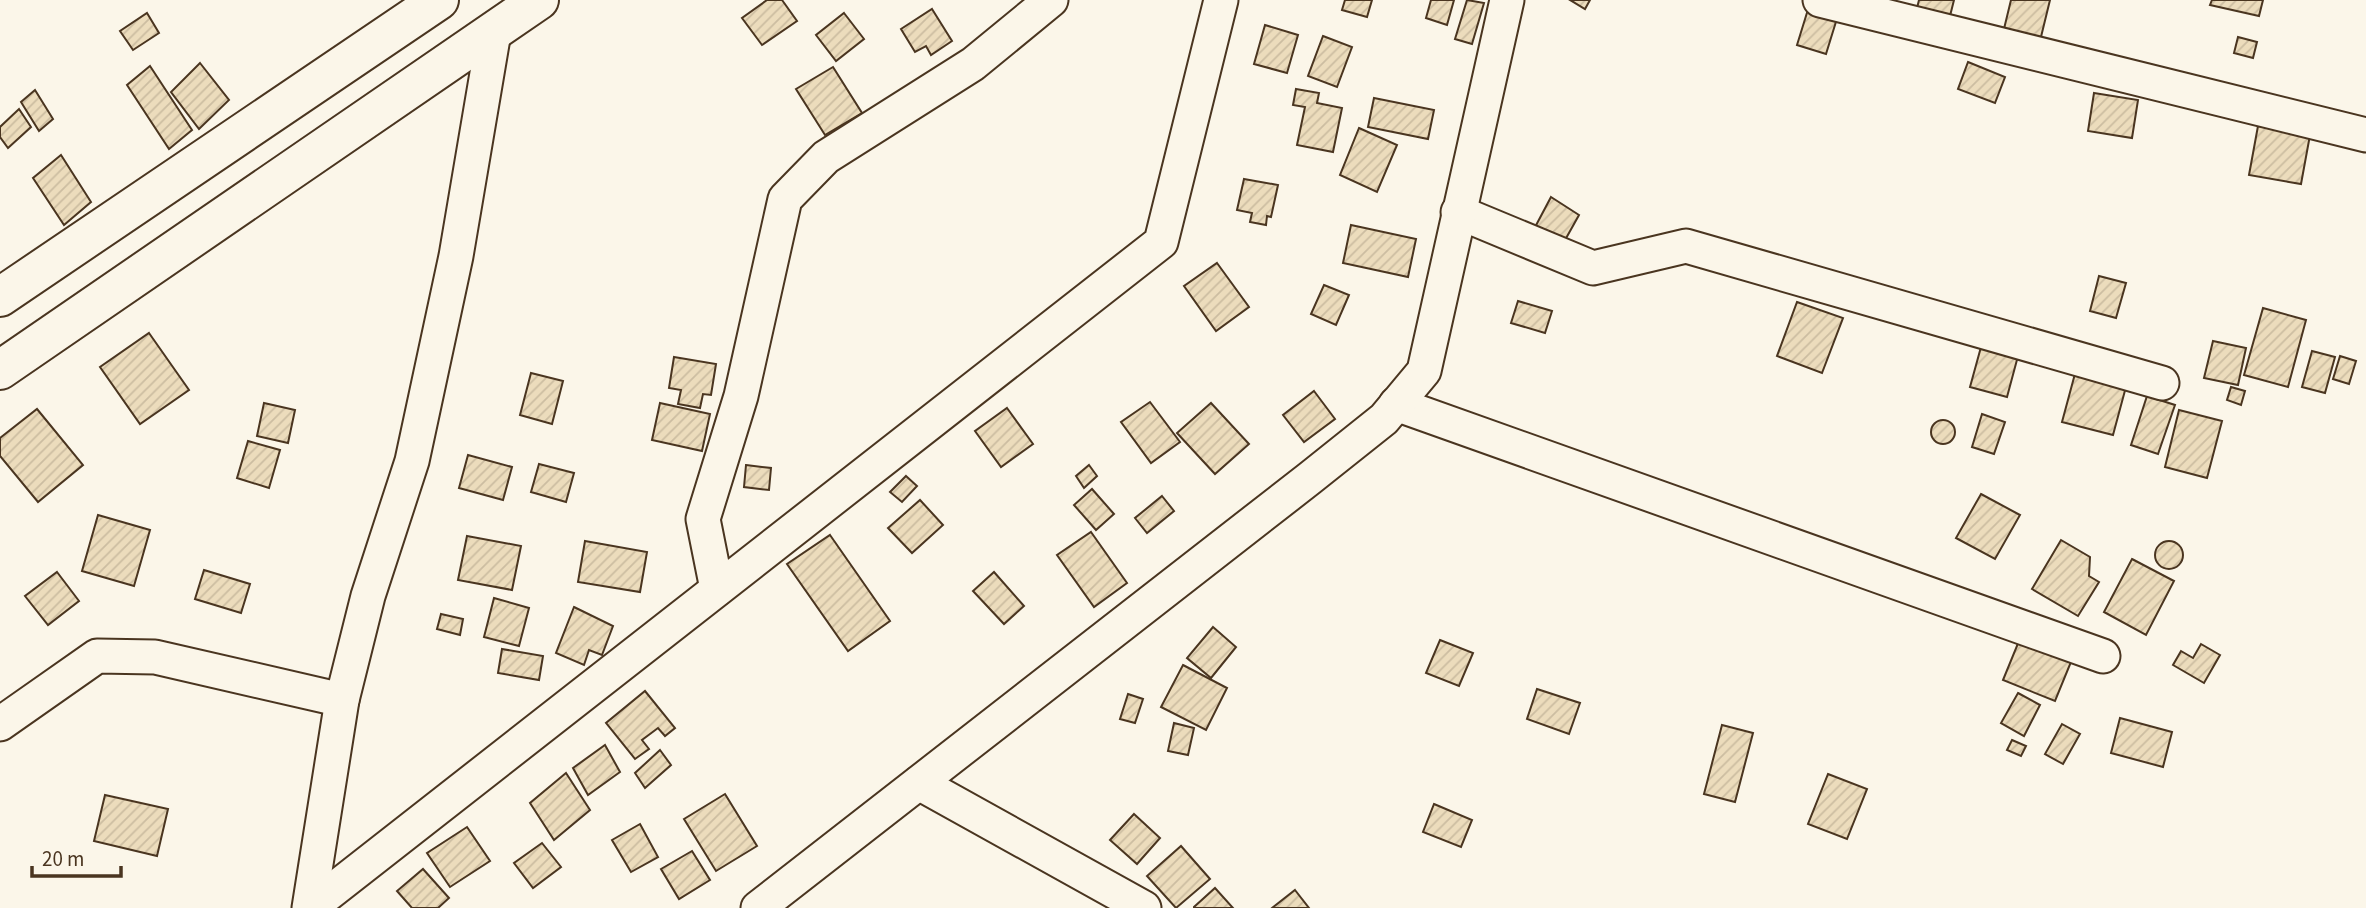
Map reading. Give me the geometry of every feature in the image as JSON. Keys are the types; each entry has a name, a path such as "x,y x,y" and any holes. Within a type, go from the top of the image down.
{"main road":[{"path":"0,296 439,0"},
{"path":"0,370 539,0"}],"street":[{"path":"717,589 703,519 741,396 785,199 826,157 973,64 1051,0"},
{"path":"310,908 1161,242 1221,0"},
{"path":"758,908 1384,419 1424,371 1507,0"},
{"path":"1820,0 2366,135"},
{"path":"310,908 342,700 368,596 412,461 456,256 494,32"},
{"path":"1458,212 1593,268 1686,246 2162,383"},
{"path":"1396,404 2103,656"},
{"path":"0,724 97,656 155,657 342,700"},
{"path":"919,783 1144,908"}],"building":[{"path":"767,0 782,0 797,21 762,45 742,18"},
{"path":"1345,0 1372,0 1367,17 1342,10"},
{"path":"1431,0 1454,0 1447,25 1426,18"},
{"path":"1467,0 1484,3 1472,44 1455,39"},
{"path":"1570,0 1590,0 1585,9"},
{"path":"1919,0 1954,0 1950,16 1917,8"},
{"path":"2011,0 2050,0 2040,41 2003,33"},
{"path":"2212,0 2263,0 2259,16 2210,5"},
{"path":"1810,3 1839,12 1826,54 1797,45"},
{"path":"932,9 952,41 931,55 926,46 915,52 901,29"},
{"path":"147,13 159,33 133,50 120,31"},
{"path":"844,13 864,39 836,61 816,35"},
{"path":"1265,25 1298,35 1287,73 1254,64"},
{"path":"1323,36 1352,47 1337,87 1308,76"},
{"path":"2238,37 2257,42 2253,58 2234,53"},
{"path":"1968,62 2005,77 1995,103 1958,89"},
{"path":"200,63 229,100 199,129 171,92"},
{"path":"150,66 192,130 169,149 127,85"},
{"path":"833,67 862,113 825,135 796,89"},
{"path":"1296,89 1319,93 1317,103 1342,108 1333,152 1297,145 1305,107 1293,105"},
{"path":"35,90 53,119 39,131 21,102"},
{"path":"2094,93 2138,100 2132,138 2088,131"},
{"path":"1374,98 1434,110 1428,139 1368,127"},
{"path":"19,109 31,127 8,148 0,137 0,127"},
{"path":"2258,126 2310,135 2301,184 2249,175"},
{"path":"1359,128 1397,145 1377,192 1340,175"},
{"path":"61,155 91,202 64,225 33,178"},
{"path":"1244,179 1278,185 1271,217 1267,216 1266,225 1250,222 1252,213 1237,210"},
{"path":"1551,197 1579,215 1560,249 1533,231"},
{"path":"1351,225 1416,239 1408,277 1343,263"},
{"path":"1217,263 1249,307 1216,331 1184,286"},
{"path":"2099,276 2126,283 2116,318 2090,311"},
{"path":"1324,285 1349,295 1336,325 1311,314"},
{"path":"1518,301 1552,311 1545,333 1511,323"},
{"path":"1797,302 1843,318 1822,373 1777,356"},
{"path":"2263,308 2306,320 2288,387 2244,375"},
{"path":"149,333 189,390 140,424 100,367"},
{"path":"2213,341 2246,348 2238,385 2204,378"},
{"path":"1981,347 2018,356 2007,397 1970,387"},
{"path":"2312,351 2335,357 2325,393 2302,387"},
{"path":"2340,356 2356,361 2349,384 2333,379"},
{"path":"674,357 716,364 711,395 703,394 700,408 678,404 681,390 669,388"},
{"path":"2076,370 2127,383 2113,435 2062,422"},
{"path":"531,373 563,381 552,424 520,415"},
{"path":"2231,387 2245,391 2241,405 2227,400"},
{"path":"1314,391 1335,419 1304,442 1283,415"},
{"path":"2147,396 2175,405 2158,454 2131,445"},
{"path":"1150,402 1180,442 1151,463 1121,422"},
{"path":"264,403 295,410 288,443 257,436"},
{"path":"660,403 710,414 702,451 652,440"},
{"path":"1211,403 1249,444 1215,474 1177,433"},
{"path":"1007,408 1033,444 1001,467 975,431"},
{"path":"37,409 83,465 38,502 0,456 0,438"},
{"path":"2179,410 2222,421 2207,478 2165,467"},
{"path":"1982,414 2005,422 1994,454 1972,447"},
{"path":"1943,420 1952,423 1955,432 1952,441 1943,444 1934,441 1931,432 1934,423"},
{"path":"248,441 280,450 269,488 237,478"},
{"path":"468,455 512,467 503,500 459,488"},
{"path":"539,464 574,473 566,502 531,492"},
{"path":"746,465 771,468 769,490 744,487"},
{"path":"1089,465 1097,476 1084,488 1076,476"},
{"path":"906,476 917,486 902,502 890,492"},
{"path":"1092,489 1114,514 1096,530 1074,505"},
{"path":"1981,494 2020,515 1995,559 1956,538"},
{"path":"1162,496 1174,511 1147,533 1135,518"},
{"path":"920,500 943,525 912,553 888,528"},
{"path":"98,515 150,530 134,586 82,571"},
{"path":"1091,532 1127,583 1094,607 1057,555"},
{"path":"830,535 890,621 848,651 787,564"},
{"path":"467,536 521,546 512,590 458,580"},
{"path":"2061,540 2090,557 2089,576 2099,582 2078,616 2032,589"},
{"path":"585,541 647,552 640,592 578,582"},
{"path":"2169,541 2179,545 2183,555 2179,565 2169,569 2159,565 2155,555 2159,545"},
{"path":"2132,559 2174,581 2146,635 2104,612"},
{"path":"204,570 250,584 241,613 195,599"},
{"path":"57,572 79,601 48,625 25,596"},
{"path":"994,572 1024,606 1004,624 973,591"},
{"path":"494,598 529,608 519,646 484,637"},
{"path":"574,607 613,626 602,655 589,650 584,665 556,653"},
{"path":"441,614 463,619 460,635 437,629"},
{"path":"1213,627 1236,647 1211,678 1187,658"},
{"path":"2021,636 2073,657 2055,701 2003,680"},
{"path":"1440,640 1473,653 1459,686 1426,673"},
{"path":"2201,644 2220,655 2204,683 2173,665 2181,651 2193,658"},
{"path":"502,649 543,656 539,680 498,673"},
{"path":"1183,665 1227,688 1206,730 1161,707"},
{"path":"1537,689 1580,703 1569,734 1527,719"},
{"path":"645,691 675,728 665,736 658,728 642,740 649,749 635,759 606,723"},
{"path":"2018,693 2040,705 2024,736 2001,723"},
{"path":"1128,694 1143,699 1135,723 1120,719"},
{"path":"2120,718 2172,732 2163,767 2111,753"},
{"path":"1174,723 1194,728 1188,755 1168,751"},
{"path":"2062,724 2080,734 2063,764 2045,754"},
{"path":"1722,725 1753,733 1735,802 1704,794"},
{"path":"2012,740 2026,746 2021,756 2007,750"},
{"path":"605,745 620,772 588,795 573,768"},
{"path":"660,750 671,765 645,788 635,773"},
{"path":"566,773 590,810 554,840 530,803"},
{"path":"1828,774 1867,789 1847,839 1808,824"},
{"path":"725,794 757,846 716,871 684,819"},
{"path":"105,795 168,809 157,856 94,841"},
{"path":"1434,804 1472,820 1461,847 1423,832"},
{"path":"1134,814 1160,838 1137,864 1110,840"},
{"path":"640,824 658,857 631,872 612,840"},
{"path":"467,827 490,861 450,887 427,853"},
{"path":"542,843 561,867 533,888 514,863"},
{"path":"1181,846 1210,879 1176,908 1147,876"},
{"path":"692,851 710,880 679,899 661,869"},
{"path":"423,869 449,898 438,908 412,908 397,891"},
{"path":"1215,888 1233,908 1194,908 1194,907"},
{"path":"1295,890 1309,908 1272,908"}]}
